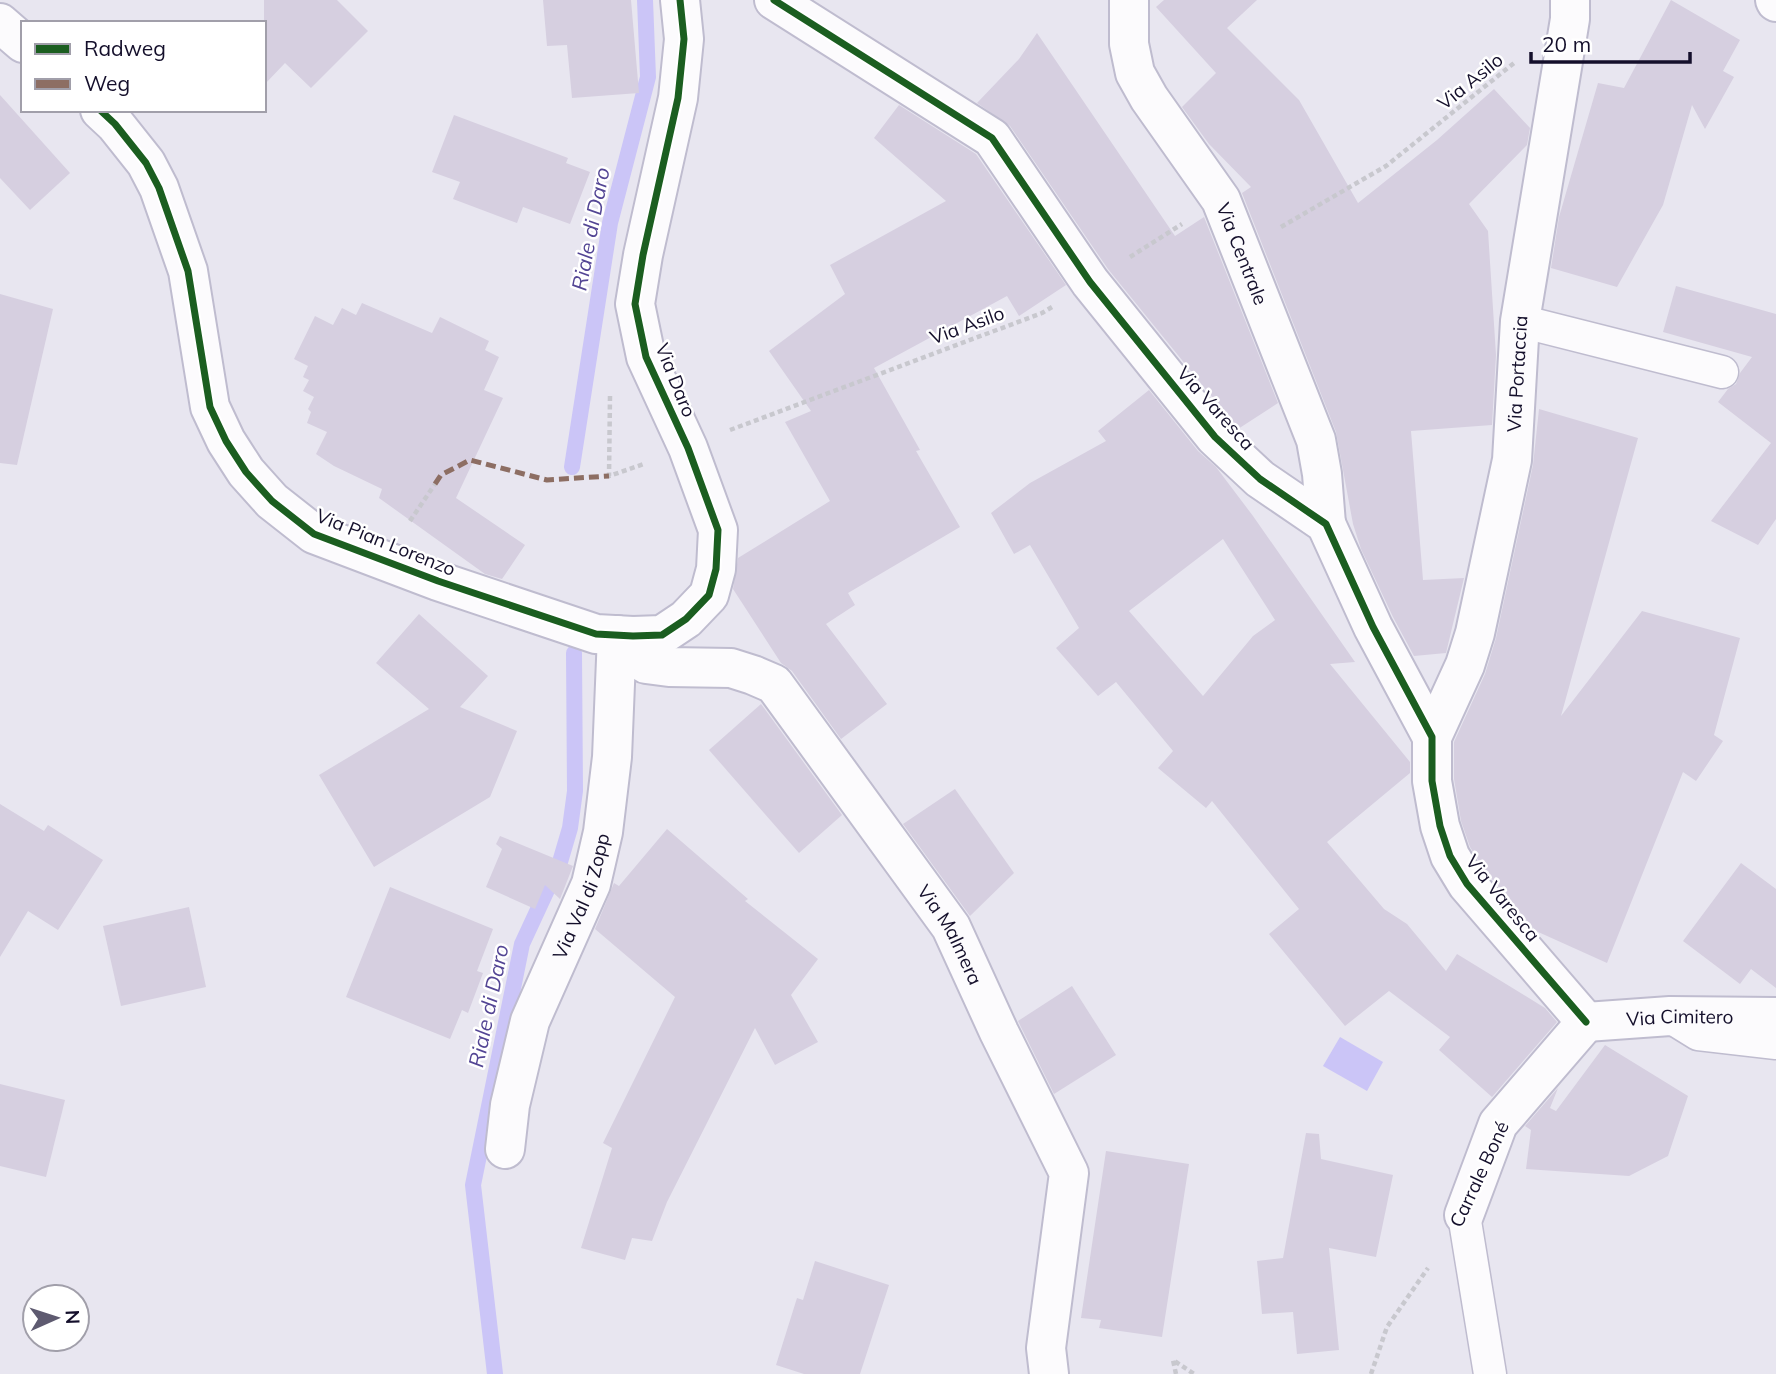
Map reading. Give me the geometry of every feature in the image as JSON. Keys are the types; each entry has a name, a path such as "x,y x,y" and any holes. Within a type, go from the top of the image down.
{"street":[{"name":"Via Daro","path":"616,635 662,635 709,595 716,569 718,530 688,448 646,357 635,304 643,255 678,98 684,39 680,0"},
{"name":"Via Varesca","path":"774,0 992,138 1090,282 1215,437 1260,479 1326,524 1373,627 1432,737 1432,781 1440,826 1450,856 1467,884 1586,1022"},
{"name":"Via Centrale","path":"1129,0 1129,44 1135,73 1149,98 1221,200 1316,440 1326,524"},
{"name":"Via Portaccia","path":"1432,737 1465,665 1471,644 1511,460 1520,321 1570,10"},
{"path":"0,23 21,41"},
{"name":"Via Pian Lorenzo","path":"102,112 146,163 159,188 188,271 211,407 226,441 246,472 272,502 314,534 438,581 552,619 616,635"},
{"name":"Via Val di Zopp","path":"505,1149 510,1105 530,1021 591,884 603,832 612,757 616,635"},
{"name":"Via Malmera","path":"616,635 646,664 730,668 753,674 774,684 951,927 1004,1044 1069,1173 1046,1348 1049,1374"},
{"name":"Via Cimitero","path":"1586,1022 1670,1016 1776,1017"},
{"name":"Carrale Boné","path":"1464,1215 1498,1124 1586,1022"}],"lane":[{"path":"1520,321 1722,372"},
{"path":"1670,1016 1698,1034 1776,1043"},
{"path":"1464,1215 1490,1374"}],"path":[{"path":"610,387 609,476 625,471"},
{"path":"1176,1374 1173,1360 1194,1374"}],"shaded area":[{"path":"1340,1037 1383,1062 1367,1091 1323,1066"}],"building":[{"path":"264,0 337,0 368,31 311,88 285,63 266,83"},
{"path":"543,0 631,0 639,93 572,98 567,45 547,46"},
{"path":"1164,0 1257,0 1227,28 1299,100 1358,203 1437,140 1494,89 1530,128 1527,145 1469,204 1488,231 1496,355 1492,425 1411,431 1423,580 1464,578 1446,653 1414,656 1361,549 1353,524 1336,432 1242,193 1251,187 1209,144 1182,107 1216,73 1156,7"},
{"path":"1671,0 1740,40 1723,71 1734,77 1705,129 1692,105 1663,205 1617,287 1551,268 1559,217 1598,83 1624,88"},
{"path":"1037,33 1175,236 1204,217 1278,403 1238,429 1108,269 1010,126 977,103 1019,59"},
{"path":"0,95 70,173 30,210 0,178"},
{"path":"899,105 976,154 1066,285 1019,316 1007,296 874,368 920,450 916,451 960,527 848,593 855,605 826,624 887,704 841,739 792,671 781,663 733,589 738,558 830,501 785,422 811,411 769,351 845,294 830,265 946,201 874,138"},
{"path":"454,115 568,158 566,163 590,172 570,224 523,207 517,223 453,199 460,182 432,172"},
{"path":"1676,286 1776,314 1776,519 1758,545 1711,521 1771,443 1718,402 1728,389 1736,384 1740,373 1752,357 1663,332"},
{"path":"0,294 53,309 17,465 0,463"},
{"path":"362,303 432,333 440,317 489,341 485,350 499,357 484,390 503,398 456,498 525,545 502,579 485,574 379,498 382,489 334,466 316,454 327,432 307,423 311,412 308,409 314,397 303,391 309,380 303,377 308,366 294,359 315,316 333,325 342,308 356,315"},
{"path":"1149,390 1198,451 1216,467 1355,662 1330,664 1410,762 1410,773 1327,842 1384,909 1407,924 1446,971 1457,954 1545,1008 1557,1022 1492,1097 1439,1050 1450,1037 1389,991 1345,1026 1269,934 1299,909 1212,801 1206,808 1158,768 1173,751 1116,682 1098,696 1056,648 1079,628 1030,545 1014,554 991,513 1030,483 1106,441 1098,431","holes":["1223,539 1275,620 1253,636 1203,696 1129,611"]},
{"path":"1539,409 1638,438 1561,716 1642,611 1740,638 1714,735 1723,741 1696,781 1683,772 1607,963 1536,931 1485,871 1470,847 1461,821 1454,779 1454,742 1485,674 1496,638 1533,465"},
{"path":"419,614 488,676 460,707 517,731 490,797 374,867 319,775 429,709 376,663"},
{"path":"761,704 842,815 799,853 709,750"},
{"path":"955,789 1014,873 970,916 903,824"},
{"path":"0,804 44,831 48,825 103,860 58,930 28,911 0,957"},
{"path":"667,829 748,899 745,901 818,959 791,995 818,1042 775,1065 755,1028 667,1202 652,1241 632,1238 625,1260 581,1248 612,1148 603,1143 675,997 595,929 614,883 619,886"},
{"path":"500,836 573,866 560,899 545,885 535,909 486,887 502,849 496,844"},
{"path":"1741,863 1776,889 1776,988 1751,969 1740,984 1683,941"},
{"path":"390,887 493,929 477,971 483,973 468,1013 462,1010 450,1039 346,997"},
{"path":"189,907 206,987 121,1006 103,926"},
{"path":"1072,986 1116,1055 1054,1094 1018,1021"},
{"path":"1605,1045 1688,1096 1668,1156 1629,1176 1526,1169 1531,1130 1525,1126 1558,1088 1550,1108 1556,1111"},
{"path":"0,1084 65,1100 46,1177 0,1166"},
{"path":"1306,1133 1319,1134 1321,1159 1393,1175 1376,1257 1329,1248 1339,1350 1297,1354 1293,1312 1262,1314 1257,1261 1283,1258"},
{"path":"1106,1151 1189,1164 1162,1337 1099,1328 1101,1320 1081,1318"},
{"path":"815,1261 889,1285 860,1374 804,1374 776,1365 797,1298 803,1300"}],"waterway":[{"name":"Riale di Daro","path":"572,467 610,223 648,77 645,0"},
{"name":"Riale di Daro","path":"495,1374 473,1185 522,944 560,862 570,828 575,791 574,653"}],"marked path":[{"path":"435,484 441,475 470,460 547,480 609,476"}],"cycle path":[{"path":"102,112 146,163 159,188 188,271 210,407 226,441 246,472 272,501 314,534 438,581 596,634 662,635 686,619 709,595 716,569 718,530 688,448 646,357 635,304 643,255 678,98 684,39 680,0"},
{"path":"774,0 992,138 1090,282 1215,437 1260,479 1326,524 1373,627 1432,737 1432,781 1440,826 1450,856 1467,884 1586,1022"}]}
